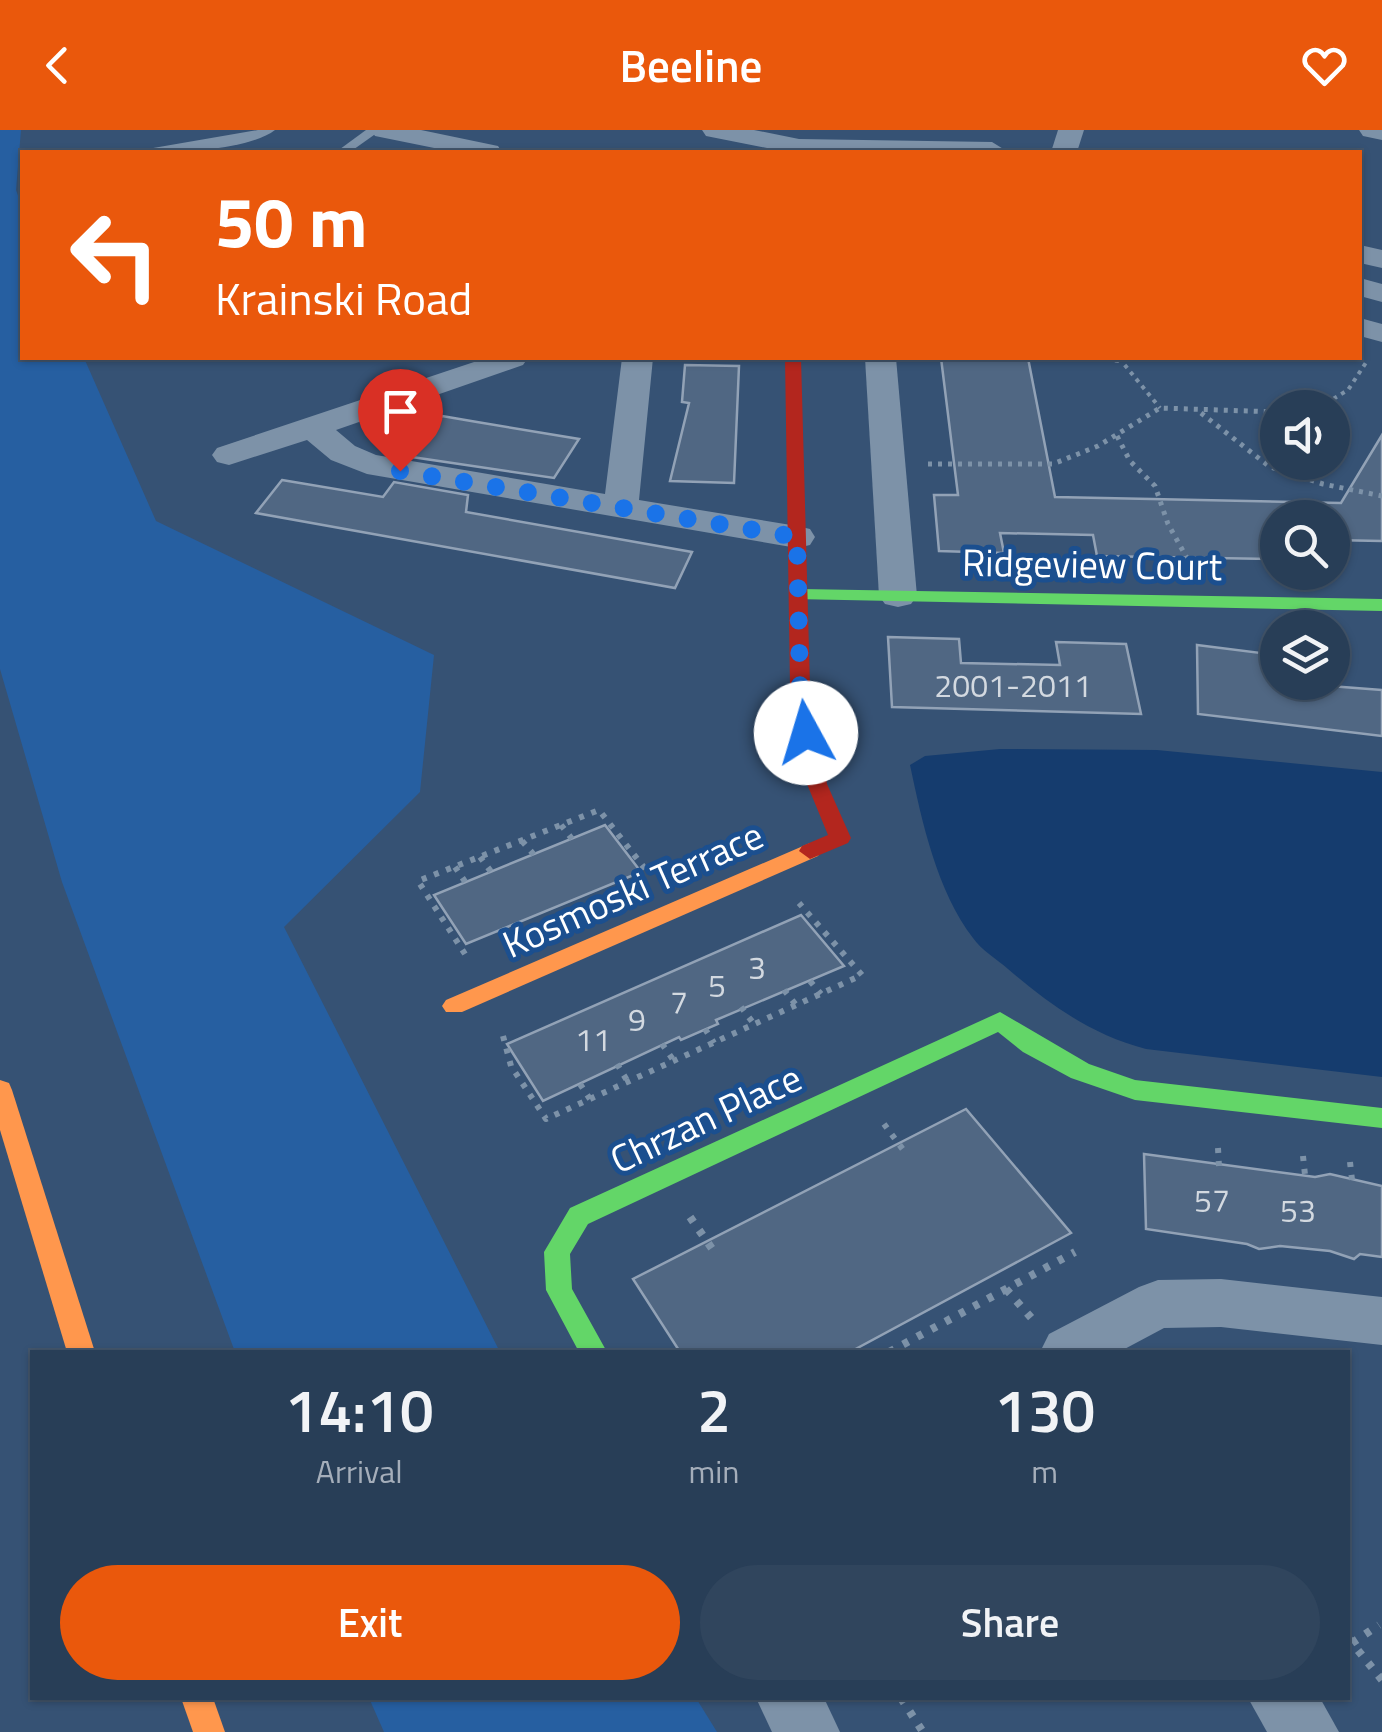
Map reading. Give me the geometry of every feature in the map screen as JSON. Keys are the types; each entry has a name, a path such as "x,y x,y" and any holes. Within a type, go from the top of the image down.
{"main road":[{"path":"793,360 801,594"},
{"name":"Ridgeview Court","path":"801,594 1382,605"},
{"name":"Kosmoski Terrace","path":"454,1006 840,838 817,784 806,733 800,686 801,594"},
{"name":"Chrzan Place","path":"592,1350 558,1290 557,1252 579,1216 1000,1021 1031,1045 1080,1071 1134,1090 1382,1118"},
{"path":"0,1090 80,1350"},
{"path":"198,1700 209,1732"}],"street":[{"path":"384,130 479,150"},
{"path":"715,130 799,150 928,140 992,150"},
{"path":"1372,130 1382,132"},
{"path":"229,454 506,360"},
{"path":"621,507 638,360"},
{"path":"880,360 898,596"},
{"path":"312,427 343,453 368,464 797,537"},
{"path":"1052,1339 1158,1304 1221,1303 1382,1321"},
{"path":"789,1700 808,1732"},
{"path":"1282,1700 1307,1732"}],"lane":[{"path":"153,150 254,137 269,130"},
{"path":"345,150 375,130"}],"path":[{"path":"1362,359 1374,331"},
{"path":"1121,360 1160,408"},
{"path":"1349,390 1362,360"},
{"path":"888,464 1054,464 1117,436 1160,408 1260,412"},
{"path":"1196,411 1270,467 1323,484 1382,496"},
{"path":"1117,436 1130,461 1154,486 1168,524 1187,552 1201,602"},
{"path":"467,956 418,881 599,810 652,878"},
{"path":"561,825 572,839"},
{"path":"522,840 535,856"},
{"path":"480,857 492,873"},
{"path":"455,866 466,883"},
{"path":"498,1028 511,1066 546,1119 862,976 789,890"},
{"path":"810,981 821,994"},
{"path":"784,990 796,1005"},
{"path":"741,1008 754,1024"},
{"path":"705,1029 714,1043"},
{"path":"662,1044 674,1061"},
{"path":"617,1064 628,1082"},
{"path":"580,1084 590,1100"},
{"path":"876,1113 908,1155"},
{"path":"1218,1141 1233,1143"},
{"path":"1303,1151 1318,1153"},
{"path":"1334,1154 1366,1158"},
{"path":"1349,1156 1352,1180"},
{"path":"683,1206 715,1253"},
{"path":"893,1350 1075,1252"},
{"path":"1005,1275 1010,1287 1052,1339"},
{"path":"1379,1625 1350,1640 1382,1680"},
{"path":"903,1700 923,1732"}],"shaded area":[{"path":"0,130 21,130 16,190 20,201 20,360 85,360 156,521 434,655 420,792 284,927 499,1350 234,1350 62,882 0,669"},
{"path":"1000,749 1157,750 1382,772 1382,1077 1146,1049 1126,1043 1056,1006 985,950 960,919 940,878 910,765 925,756"},
{"path":"370,1700 697,1700 717,1732 384,1732"}],"building":[{"path":"941,360 1028,360 1055,497 1260,501 1260,559 1097,556 1093,535 1000,533 1004,553 939,551 934,495 958,495"},
{"path":"685,365 739,366 734,483 670,481 689,403 682,402"},
{"path":"442,416 579,439 554,478 412,457"},
{"path":"1382,435 1382,541 1350,540 1350,500 1343,500"},
{"path":"282,480 383,497 394,482 468,495 466,512 692,552 675,588 256,513"},
{"path":"888,637 959,639 961,663 1060,665 1056,642 1126,644 1141,714 892,707"},
{"path":"1197,645 1260,653 1260,700 1350,700 1350,688 1382,690 1382,736 1198,714"},
{"path":"605,825 641,872 466,944 434,895"},
{"path":"801,915 844,966 716,1020 718,1024 681,1040 679,1037 543,1101 507,1044"},
{"path":"966,1109 1071,1233 854,1350 679,1350 633,1279"},
{"path":"1144,1154 1315,1177 1330,1174 1382,1186 1382,1257 1360,1254 1354,1259 1330,1251 1280,1246 1259,1249 1146,1229"}],"traffic: fast":[{"path":"801,595 1382,605"},
{"path":"592,1350 559,1290 557,1252 579,1216 1000,1021 1031,1045 1080,1071 1135,1090 1382,1118"}],"traffic: slow":[{"path":"454,1006 810,851"},
{"path":"0,1090 80,1350"},
{"path":"198,1700 209,1732"}],"traffic: jam":[{"path":"793,360 800,686 817,784 840,838 810,851"}],"route":[{"path":"400,471 797,537 800,686 806,733"}]}
